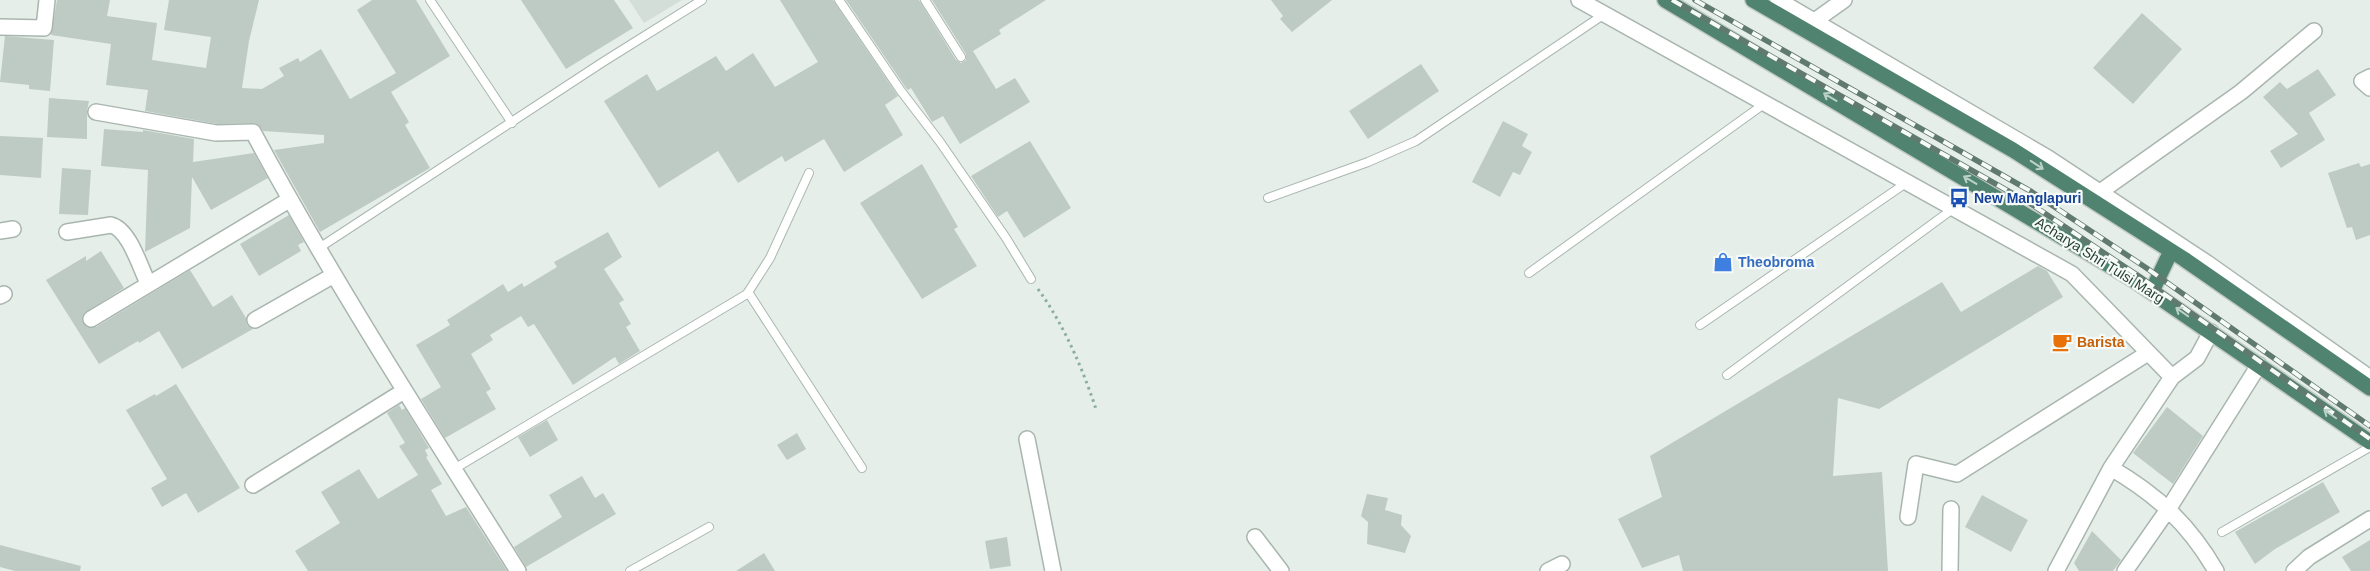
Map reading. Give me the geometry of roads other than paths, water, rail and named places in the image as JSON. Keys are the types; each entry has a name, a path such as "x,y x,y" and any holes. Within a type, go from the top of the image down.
{"highway":[{"name":"Acharya Shri Tulsi Marg","path":"1665,0 2152,291 2370,442"},
{"path":"1753,0 2013,150 2171,251 2370,388"},
{"path":"2152,291 2171,251"}],"street":[{"path":"0,27 44,28 47,0"},
{"path":"1579,0 2072,274 2172,377"},
{"path":"1778,0 2048,158 2207,263 2370,378"},
{"path":"1813,22 1844,0"},
{"path":"2100,192 2242,92 2314,31"},
{"path":"2370,77 2362,81 2370,88"},
{"path":"96,112 216,133 253,132 289,200 404,391 518,571"},
{"path":"91,319 289,200"},
{"path":"67,232 111,225 117,226 127,238 148,283"},
{"path":"255,320 334,275"},
{"path":"2060,569 2111,468 2172,377 2197,358 2212,332"},
{"path":"1908,517 1916,464 1957,474 2148,352"},
{"path":"2125,571 2169,508 2259,365"},
{"path":"254,485 404,391"},
{"path":"1027,440 1053,571"},
{"path":"2111,468 2136,482 2169,508 2197,541 2216,571"},
{"path":"1950,571 1951,509"},
{"path":"2294,571 2310,557 2370,519"},
{"path":"1255,537 1281,571"}],"lane":[{"path":"430,0 512,123"},
{"path":"319,248 512,123 609,57 702,0"},
{"path":"839,0 901,92 940,142 1006,238 1031,279"},
{"path":"925,0 961,57"},
{"path":"1268,198 1368,162 1416,141 1603,15"},
{"path":"1529,273 1764,104"},
{"path":"454,469 748,292 770,258 809,173"},
{"path":"1700,325 1906,183"},
{"path":"1727,375 1954,208"},
{"path":"748,292 862,468"},
{"path":"2222,532 2370,447"},
{"path":"630,571 709,527"}],"railway":[{"path":"1672,0 2031,204 2140,277 2370,439"},
{"path":"1695,0 2032,192 2145,267 2370,426"}],"place":[{"name":"New Manglapuri","path":"1959,198"},
{"name":"Theobroma","path":"1723,262"},
{"name":"Barista","path":"2062,342"}]}
